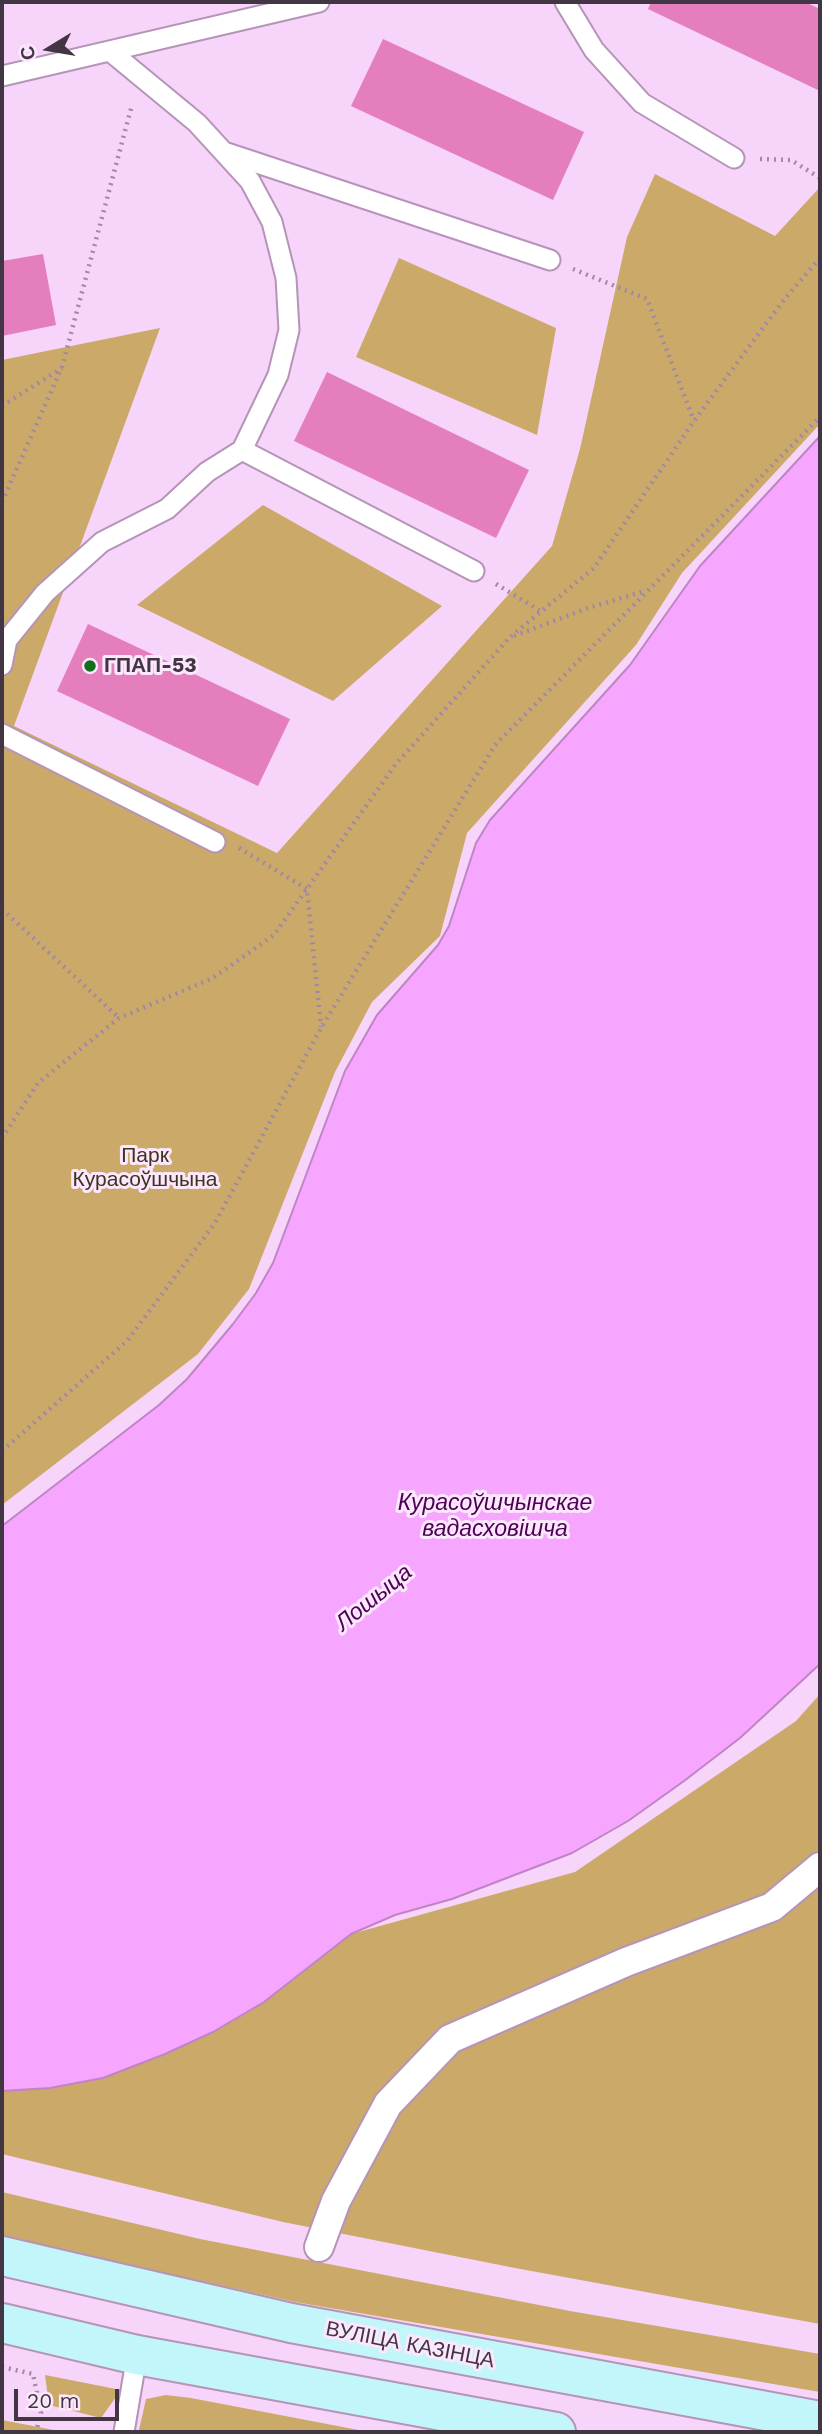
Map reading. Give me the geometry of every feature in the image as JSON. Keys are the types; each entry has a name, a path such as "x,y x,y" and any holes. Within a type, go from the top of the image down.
{"main road":[{"name":"ВУЛІЦА КАЗІНЦА","path":"2,2256 291,2323 820,2421"},
{"path":"2,2323 137,2355 556,2432"},
{"path":"569,2432 563,2419 562,2402 568,2389 583,2379"}],"street":[{"path":"320,2247 335,2201 388,2104 450,2039 626,1962 772,1907 820,1867"}],"lane":[{"path":"2,76 311,2"},
{"path":"565,2 594,50 642,103 734,158"},
{"path":"2,665 7,640 45,593 102,542 167,509 207,472 243,450 278,375 289,330 286,278 272,222 250,181 197,123 111,52"},
{"path":"227,153 550,260"},
{"path":"243,450 474,571"},
{"path":"2,734 215,842"},
{"path":"124,2432 137,2355"}],"path":[{"path":"2,502 62,367 140,78"},
{"path":"791,160 820,178"},
{"path":"2,1138 38,1083 119,1018 213,978 274,935 396,764 510,637 594,568 694,421 783,301 820,258"},
{"path":"550,260 647,299 694,421"},
{"path":"2,406 62,367"},
{"path":"2,1451 127,1341 215,1223 321,1028 495,745 820,417"},
{"path":"474,571 542,612"},
{"path":"510,637 588,608 648,591"},
{"path":"247,850 307,889"},
{"path":"307,889 321,1028"},
{"path":"2,909 119,1018"},
{"path":"2,2367 33,2374 41,2413 36,2432"}],"green space":[{"name":"Парк Курасоўшчына","path":"655,174 775,236 820,187 820,424 682,573 636,645 467,833 440,936 372,1002 335,1072 249,1289 198,1354 2,1505 2,360 160,328 14,726 277,853 552,546 580,449 627,237"},
{"path":"399,258 556,328 537,435 356,357"},
{"path":"263,505 442,606 333,701 137,605"},
{"path":"820,1694 820,2324 283,2222 2,2154 2,2091 50,2088 103,2078 213,2032 264,2002 351,1934 575,1872 796,1721"},
{"path":"2,2192 200,2239 570,2311 820,2354 820,2392 295,2302 79,2254 2,2235"},
{"path":"45,2375 121,2390 101,2418 49,2405"},
{"path":"166,2395 369,2432 139,2430 146,2399"},
{"path":"2,2420 64,2432 2,2432"}],"water":[{"name":"Курасоўшчынскае вадасховішча","path":"820,436 820,1664 740,1738 684,1781 628,1821 572,1853 452,1899 395,1915 351,1934 264,2002 213,2032 165,2054 103,2078 50,2088 2,2091 2,1526 159,1405 187,1379 233,1324 256,1293 273,1263 345,1071 377,1015 438,945 449,926 476,843 490,820 630,665 700,566"}],"building":[{"path":"651,2 805,2 820,9 820,91 648,9"},
{"path":"383,39 584,132 553,200 351,106"},
{"path":"43,254 56,325 2,336 2,261"},
{"path":"327,372 529,470 496,538 294,441"},
{"path":"88,624 290,719 258,786 57,691"}],"place":[{"name":"ГПАП-53","path":"90,666"}],"water label":[{"name":"Лошыца","path":"374,1598"}]}
